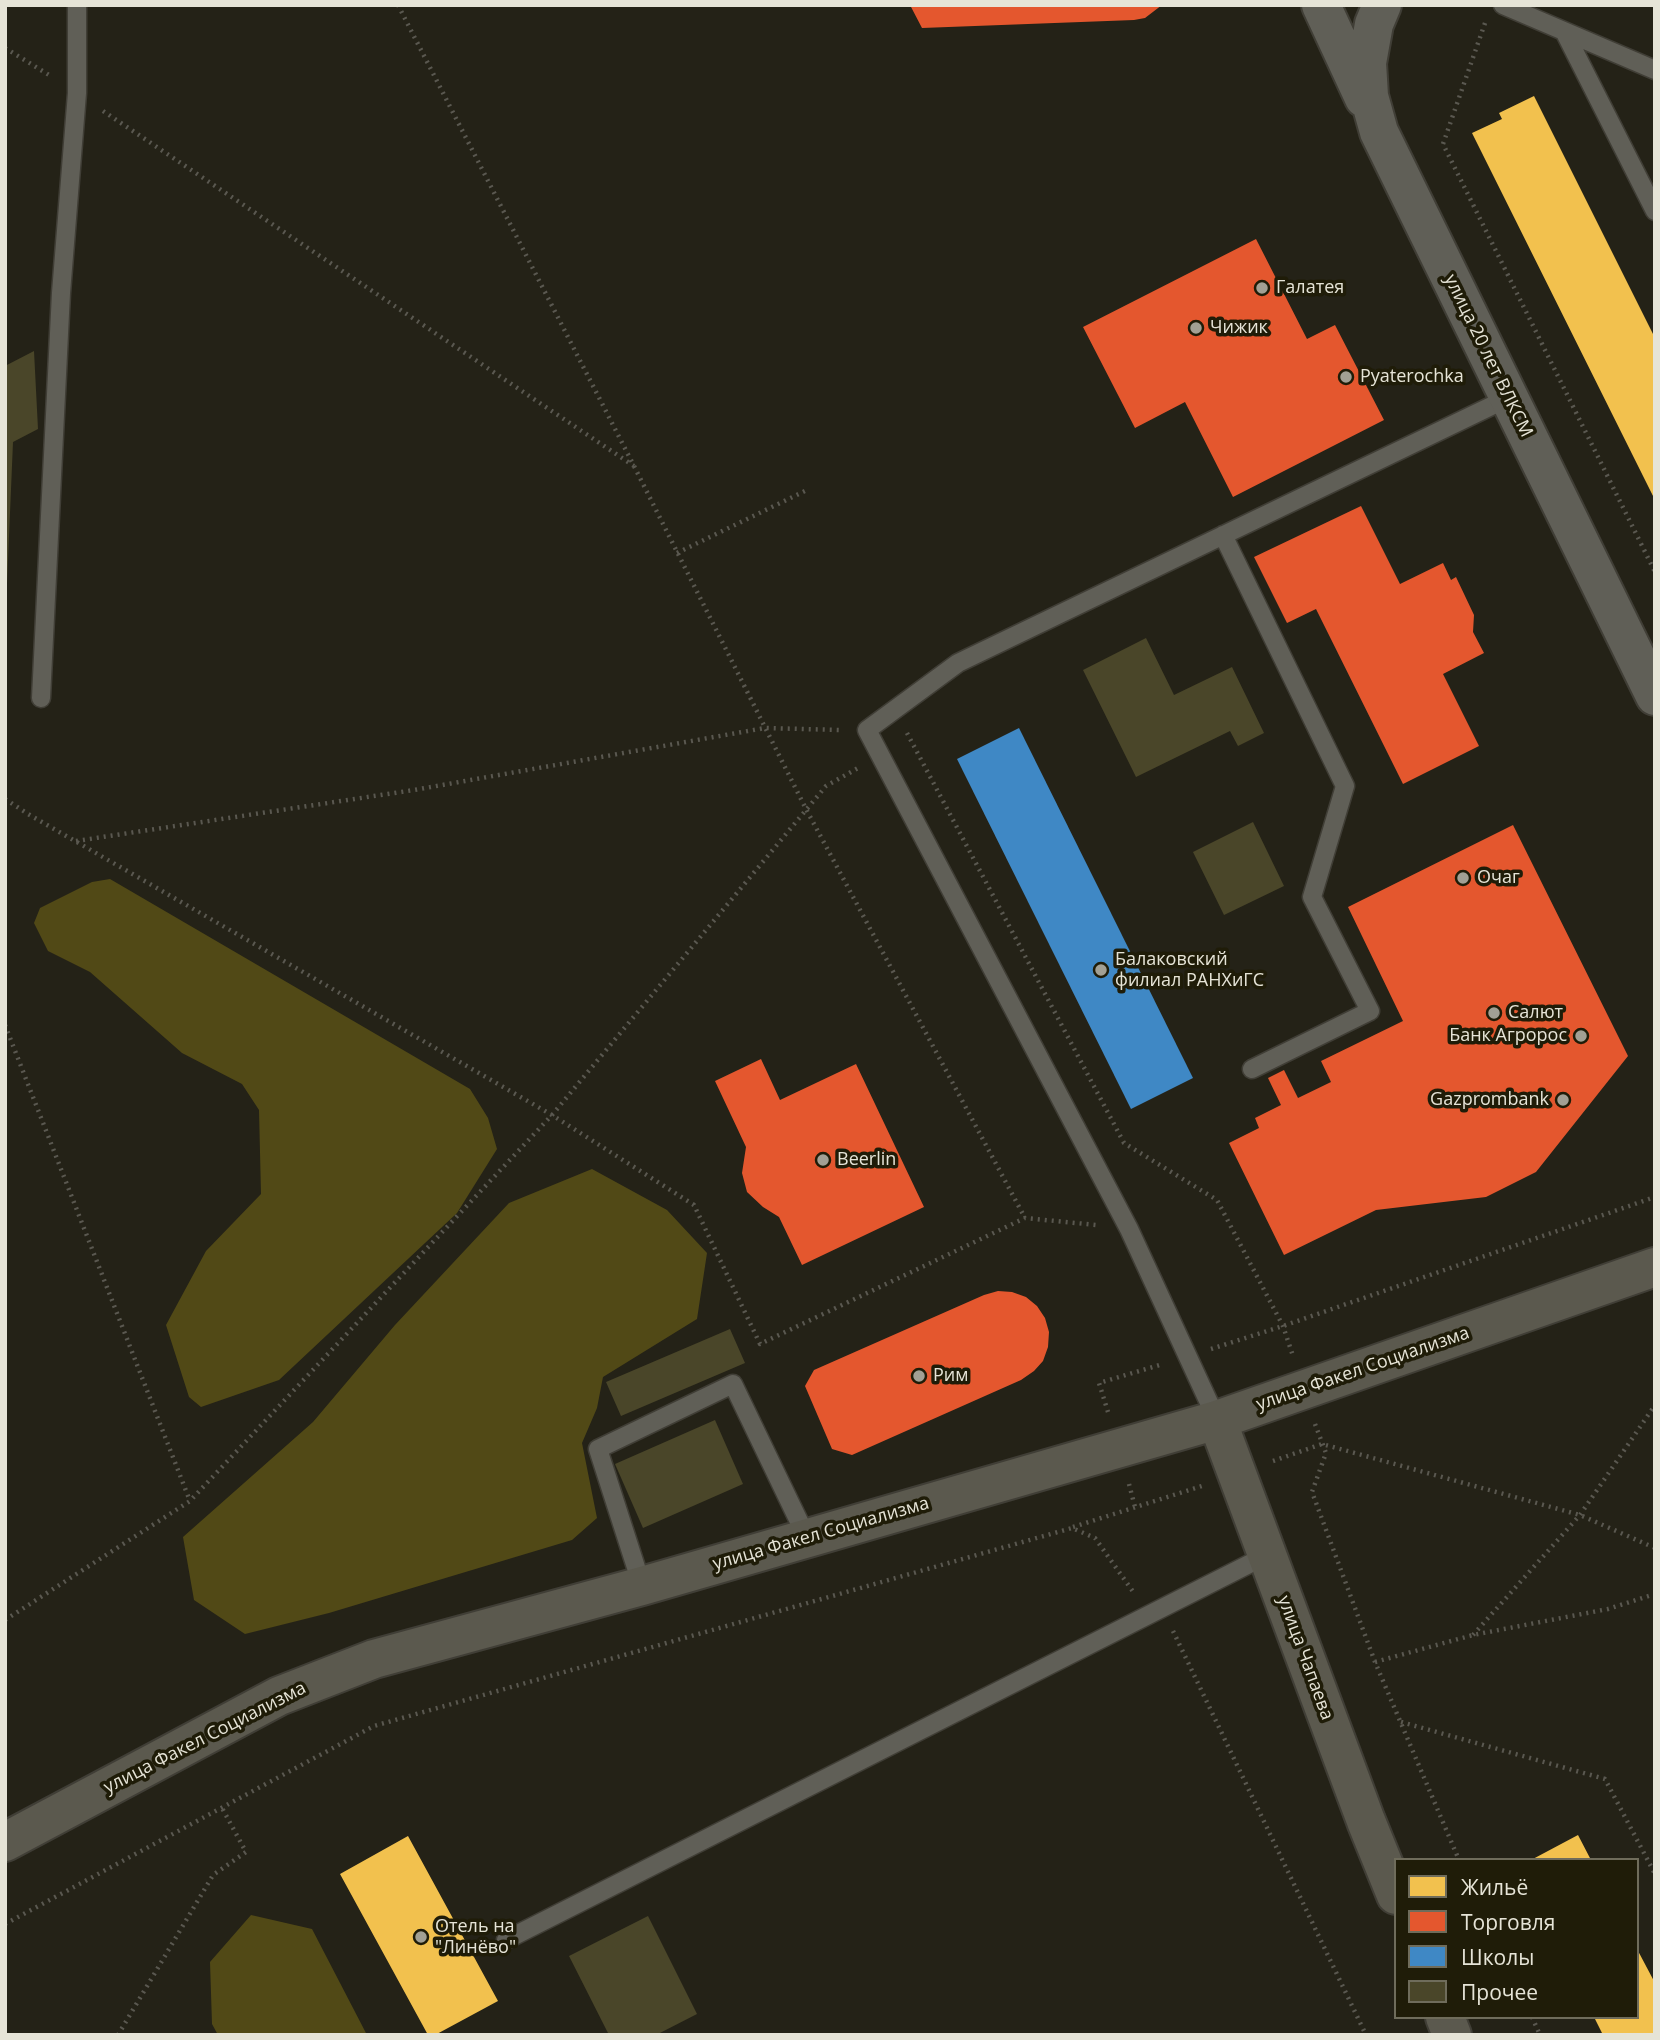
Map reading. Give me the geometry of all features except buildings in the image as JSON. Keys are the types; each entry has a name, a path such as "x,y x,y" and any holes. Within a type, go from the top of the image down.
{"main road":[{"name":"улица Факел Социализма","path":"5,1842 279,1696 374,1659 642,1586 1217,1420 1655,1267"},
{"name":"улица Чапаева","path":"1217,1420 1394,1890"}],"street":[{"path":"1321,5 1379,132"},
{"name":"улица 20 лет ВЛКСМ","path":"1382,5 1374,24 1367,63 1369,96 1379,132 1655,696"}],"lane":[{"path":"41,698 61,293 77,93 78,5"},
{"path":"1503,5 1655,70"},
{"path":"1564,31 1655,211"},
{"path":"1217,1420 1129,1229 867,730 958,663 1508,398"},
{"path":"1223,535 1345,786 1312,897 1370,1011 1252,1069"},
{"path":"642,1586 598,1449 733,1384 807,1538"},
{"path":"506,1940 1267,1555"}],"path":[{"path":"398,5 806,809 1025,1218"},
{"path":"1487,18 1443,144 1655,572"},
{"path":"5,48 77,93 634,467"},
{"path":"677,552 807,490"},
{"path":"895,710 1124,1143 1217,1200 1283,1326 1655,1196"},
{"path":"76,841 414,790 765,728 867,730"},
{"path":"5,1620 190,1501 552,1115 826,786 880,756"},
{"path":"5,799 552,1115 694,1205 760,1344 1025,1218 1129,1229"},
{"path":"5,1025 190,1501"},
{"path":"1473,1635 1580,1516 1655,1405"},
{"path":"1316,1427 1326,1453 1312,1492 1375,1662 1459,1858"},
{"path":"5,1924 374,1726 1072,1528 1322,1444 1580,1516 1655,1548"},
{"path":"1072,1528 1095,1538 1135,1595 1161,1608 1366,2035"},
{"path":"1375,1662 1473,1635 1608,1609 1655,1594"},
{"path":"1401,1722 1605,1779 1655,1874"},
{"path":"118,2035 213,1875 246,1852 222,1808"},
{"path":"1533,2019 1540,2035"}],"shaded area":[{"path":"110,879 470,1089 488,1118 497,1149 457,1213 279,1380 201,1407 189,1397 166,1325 206,1251 261,1194 259,1110 242,1084 182,1053 90,972 48,951 34,923 40,908 92,882"},
{"path":"592,1169 667,1210 707,1253 697,1319 603,1377 597,1408 582,1443 597,1518 572,1540 329,1613 245,1634 194,1600 183,1537 313,1422 395,1325 509,1203"},
{"path":"251,1915 312,1929 367,2035 218,2035 212,2024 210,1962"}],"place":[{"name":"Галатея","path":"1262,288"},
{"name":"Чижик","path":"1196,328"},
{"name":"Pyaterochka","path":"1346,377"},
{"name":"Очаг","path":"1463,878"},
{"name":"Балаковский филиал РАНХиГС","path":"1101,970"},
{"name":"Салют","path":"1494,1013"},
{"name":"Банк Агророс","path":"1581,1036"},
{"name":"Gazprombank","path":"1563,1100"},
{"name":"Beerlin","path":"823,1160"},
{"name":"Рим","path":"919,1376"},
{"name":"Отель на \"Линёво\"","path":"421,1937"}]}
